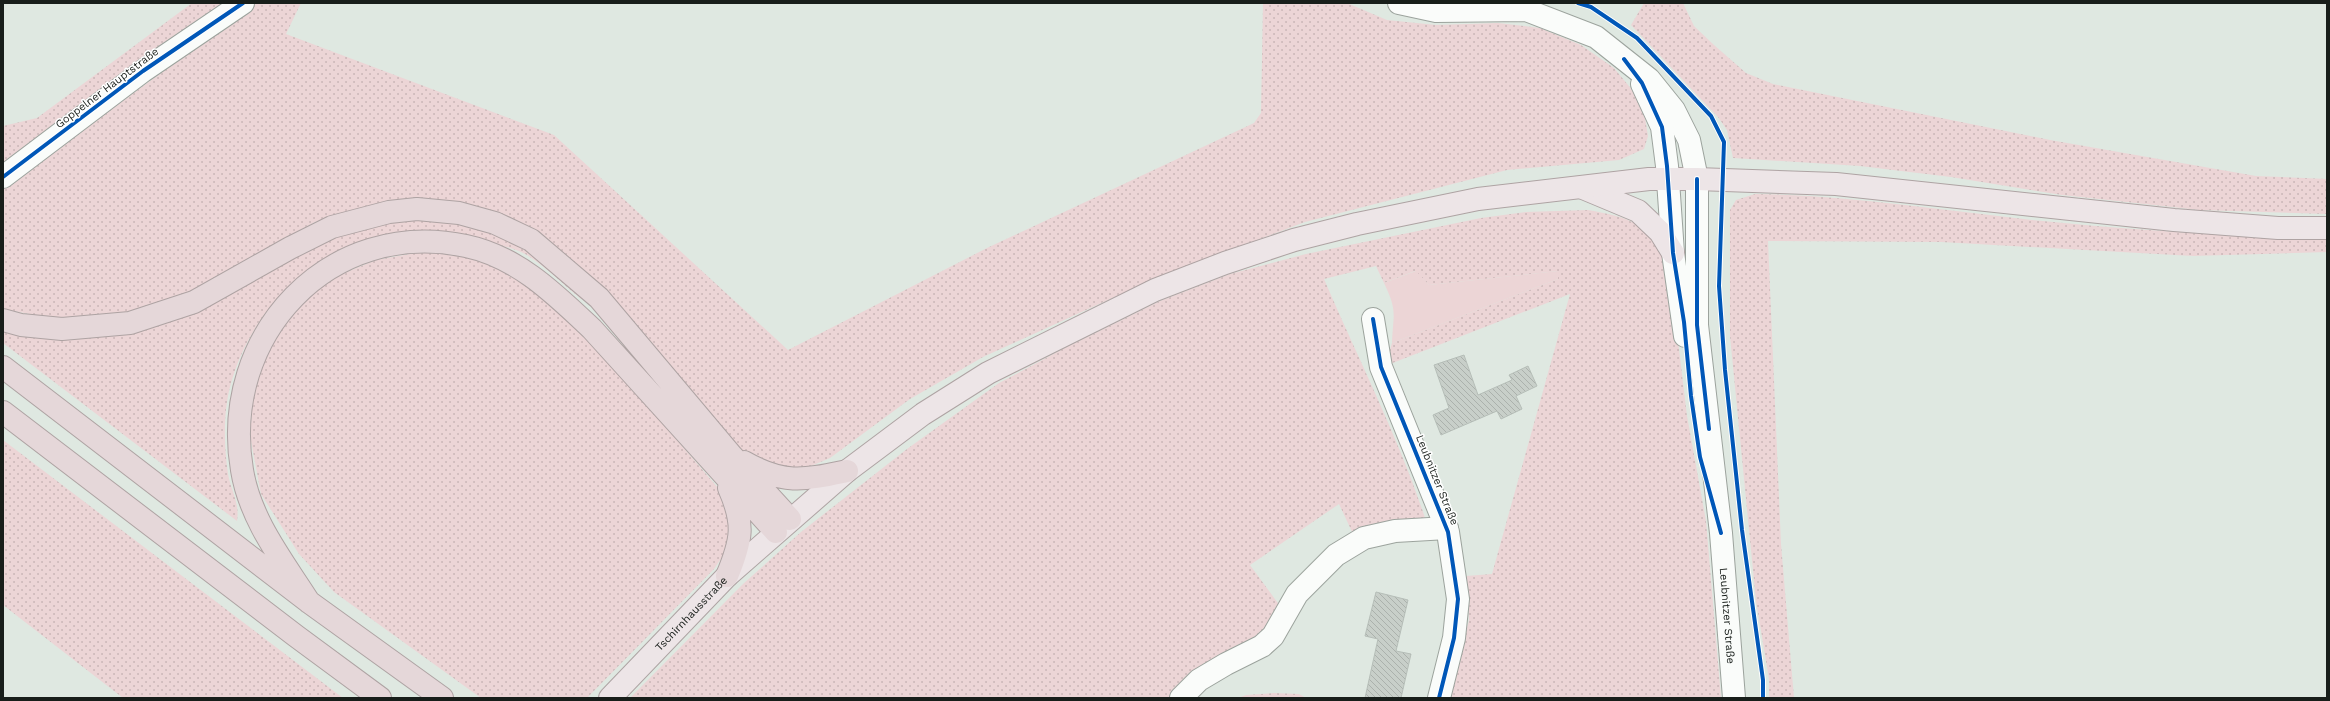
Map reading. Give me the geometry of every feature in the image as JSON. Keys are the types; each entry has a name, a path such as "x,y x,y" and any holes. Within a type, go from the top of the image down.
{"highway":[{"path":"3,320 22,325 62,329 130,323 194,302 290,248 332,228 389,212 417,209 459,213 495,223 531,240 599,298 732,456 783,526"},
{"path":"309,602 262,529 249,498 242,470 238,435 241,394 249,364 265,333 290,301 314,278 371,249 414,241 440,242 468,246 516,263 561,299 592,329 724,478 783,526"},
{"path":"3,368 309,602 442,698"},
{"path":"3,412 296,636 380,698"},
{"path":"732,456 763,473 782,478 806,480 847,471"},
{"path":"724,478 739,510 739,547 727,576"}],"main road":[{"name":"Tschirnhausstraße","path":"610,698 727,576 847,471 923,414 988,373 1155,290 1218,266 1294,240 1357,224 1478,199 1649,180 1697,179 1836,184 2174,220 2278,228 2327,228"},
{"path":"1582,187 1638,211 1660,232 1673,253"}],"street":[{"name":"Goppelner Hauptstraße","path":"3,177 143,71 243,3"},
{"path":"1399,3 1436,11 1526,10 1596,37 1649,79 1674,110 1689,140 1697,179 1697,325 1721,533"},
{"path":"1624,59 1642,83 1662,127 1673,253 1700,457 1721,533"},
{"name":"Leubnitzer Straße","path":"1373,319 1381,368 1446,528 1458,599 1454,638 1439,698"},
{"path":"1181,698 1199,680 1226,664 1262,646 1273,636 1297,594 1336,555 1364,538 1395,531 1446,528"},
{"name":"Leubnitzer Straße","path":"1721,533 1734,698"}],"shaded area":[{"path":"192,3 224,3 3,166 3,126 37,118"},
{"path":"257,3 301,3 286,34 554,135 788,350 987,248 1254,123 1261,113 1263,3 1347,3 1387,20 1436,25 1498,23 1540,28 1581,45 1614,68 1633,91 1644,112 1648,136 1644,149 1619,160 1507,170 1305,222 1154,279 983,357 910,399 830,458 804,469 784,470 750,456 735,445 603,290 568,257 535,233 359,211 315,222 197,289 124,314 61,320 3,309 3,188"},
{"path":"1644,3 1683,3 1694,26 1714,45 1746,73 1773,84 2050,140 2256,176 2327,179 2327,214 2199,210 2062,195 1951,177 1860,166 1733,158 1727,130 1718,117 1631,25"},
{"path":"1755,194 1859,200 2032,220 2142,230 2327,239 2327,252 2193,256 1941,242 1768,241 1781,544 1794,698 1769,698 1769,679 1756,601 1730,336 1730,210 1736,200"},
{"path":"1588,210 1616,216 1637,225 1646,231 1654,240 1669,266 1687,416 1706,521 1721,698 1449,698 1469,620 1466,576 1492,574 1570,294 1390,364 1389,353 1392,343 1558,279 1558,271 1429,285 1415,271 1384,283 1376,266 1324,279 1392,431 1427,524 1354,536 1339,504 1250,565 1280,606 1265,640 1181,686 1169,698 630,698 743,584 801,532 907,449 999,383 1061,350 1160,301 1230,274 1306,254 1481,218 1526,212"},
{"path":"457,219 527,245 584,296 581,299 541,265 523,253 490,242 448,232 406,232 366,240 329,257 296,280 267,311 245,346 230,387 225,419 225,442 229,480 237,508 237,521 3,343 3,332 59,338 124,334 325,238 389,220"},
{"path":"415,253 437,253 476,259 519,276 592,341 725,496 732,515 727,550 714,569 587,698 481,698 334,592 299,554 261,494 250,436 253,398 260,368 273,339 298,306 332,278 376,260"},
{"path":"1416,271 1429,285 1558,271 1558,279 1392,343 1394,313 1384,283"},
{"path":"3,440 343,698 123,698 3,605"},
{"path":"1274,693 1299,694 1306,698 1238,698 1246,695"}],"building":[{"path":"1464,355 1478,395 1512,380 1509,375 1528,366 1537,386 1516,396 1522,409 1501,419 1497,411 1441,435 1433,415 1449,408 1434,365"},
{"path":"1376,592 1408,600 1396,651 1411,654 1401,698 1365,698 1378,639 1365,636"}],"cycle path":[{"path":"3,177 143,71 243,3"},
{"path":"1578,3 1591,7 1637,38 1711,116 1724,142 1719,286 1725,370 1742,530 1763,680 1763,698"},
{"path":"1624,59 1642,83 1662,127 1667,166 1673,253 1684,322 1691,396 1700,457 1721,533"},
{"path":"1697,179 1697,325 1709,429"},
{"path":"1373,319 1381,367 1448,532 1458,599 1454,638 1439,698"}]}
